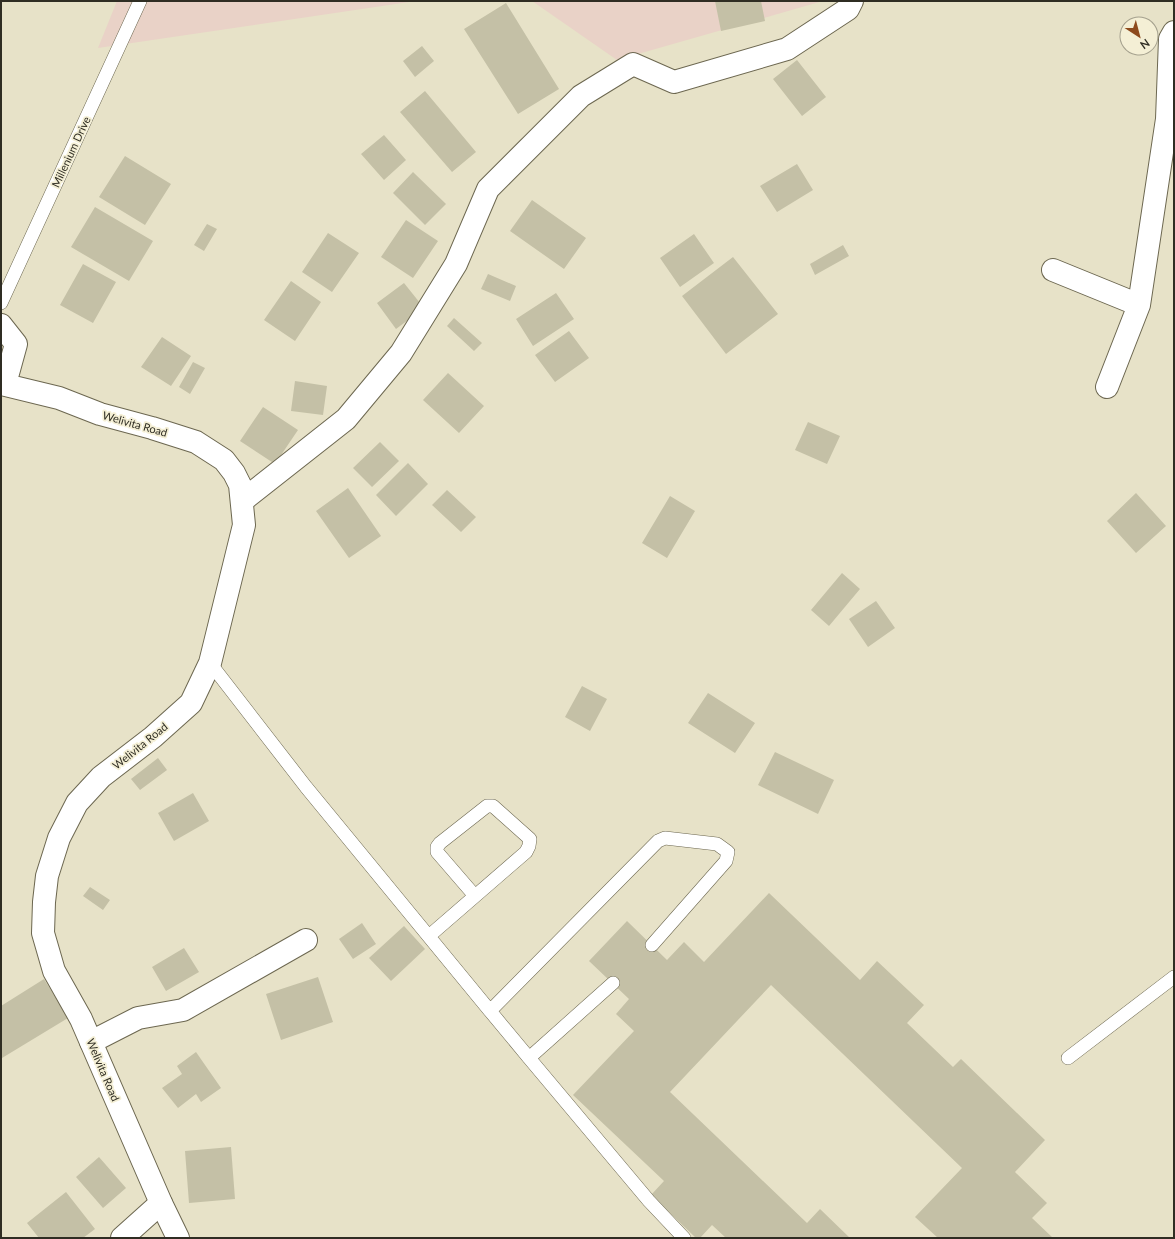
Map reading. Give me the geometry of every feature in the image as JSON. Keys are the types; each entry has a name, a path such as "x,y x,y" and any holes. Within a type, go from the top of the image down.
{"street":[{"path":"242,501 346,419 401,353 456,264 488,189 581,96 633,64 674,82 787,49 848,9 852,1"},
{"path":"1107,387 1139,305 1171,120 1170,39 1174,32"},
{"path":"1053,270 1139,305"},
{"path":"1,325 16,344 3,384"},
{"name":"Welivita Road","path":"3,384 59,398 100,414 196,442 224,460 234,473 240,485 244,525 210,663 191,704 153,737 101,777 77,803 59,838 47,876 44,902 43,933 54,971 81,1019 161,1203 178,1238"},
{"path":"91,1042 138,1018 182,1010 306,940"},
{"path":"122,1238 161,1203"}],"lane":[{"name":"Millenium Drive","path":"1,303 140,1"},
{"path":"210,663 306,787 490,1011 649,1201 684,1238"},
{"path":"429,936 526,852 529,846 530,839 493,806 487,806 437,847 437,852 475,896"},
{"path":"490,1011 658,841 665,838 717,844 728,852 726,861 652,945"},
{"path":"1068,1058 1174,977"},
{"path":"530,1058 612,984"}],"shaded area":[{"path":"117,1 416,1 98,48"},
{"path":"532,1 823,1 617,60"}],"building":[{"path":"715,1 761,1 765,21 721,31"},
{"path":"506,3 559,89 518,114 464,29"},
{"path":"422,46 434,61 415,77 403,61"},
{"path":"797,60 826,97 802,116 773,79"},
{"path":"425,91 476,152 452,172 400,112"},
{"path":"384,135 406,160 384,180 361,154"},
{"path":"125,156 171,184 145,225 99,197"},
{"path":"797,164 813,190 777,212 760,186"},
{"path":"413,172 446,204 425,225 393,193"},
{"path":"532,200 586,238 564,269 510,231"},
{"path":"95,207 153,241 129,281 71,247"},
{"path":"406,220 438,241 413,278 381,257"},
{"path":"207,224 217,229 204,251 194,245"},
{"path":"328,233 359,253 332,292 302,272"},
{"path":"694,234 714,263 680,287 660,258"},
{"path":"843,245 849,256 815,275 810,264"},
{"path":"733,257 778,314 726,354 682,296"},
{"path":"83,264 116,282 93,323 60,305"},
{"path":"488,274 516,286 510,301 481,289"},
{"path":"291,281 321,302 295,341 264,320"},
{"path":"404,283 424,308 396,329 377,303"},
{"path":"556,293 574,319 533,346 516,319"},
{"path":"454,318 482,343 474,351 447,326"},
{"path":"569,331 589,358 555,382 535,355"},
{"path":"162,337 191,356 171,386 141,367"},
{"path":"193,362 205,368 190,394 179,387"},
{"path":"448,373 484,406 459,433 423,400"},
{"path":"295,381 327,386 323,415 291,411"},
{"path":"263,407 298,430 275,464 240,441"},
{"path":"808,422 840,436 827,464 795,450"},
{"path":"380,442 399,461 372,487 353,468"},
{"path":"408,463 428,484 396,516 376,495"},
{"path":"348,488 381,536 349,558 316,511"},
{"path":"447,490 476,517 461,532 432,505"},
{"path":"1136,493 1166,526 1136,553 1107,521"},
{"path":"670,496 695,511 667,558 642,543"},
{"path":"842,573 860,589 829,626 811,610"},
{"path":"876,601 895,628 868,647 849,619"},
{"path":"582,686 607,699 590,731 565,717"},
{"path":"708,693 755,723 735,753 688,723"},
{"path":"775,752 834,780 818,814 758,785"},
{"path":"158,758 167,770 140,790 131,779"},
{"path":"193,793 209,821 174,841 158,813"},
{"path":"90,887 110,900 103,910 83,896"},
{"path":"769,893 860,980 877,961 924,1005 907,1023 953,1067 961,1059 1045,1140 1015,1172 1047,1203 1032,1218 1053,1238 938,1238 915,1217 962,1168 771,985 670,1092 807,1223 820,1209 850,1238 726,1238 712,1225 700,1238 696,1238 651,1195 664,1181 573,1095 634,1031 616,1014 629,999 589,961 627,921 667,960 684,942 704,962"},
{"path":"362,923 376,944 353,959 339,939"},
{"path":"404,926 425,949 391,981 369,958"},
{"path":"184,948 199,972 166,991 152,967"},
{"path":"318,977 333,1022 281,1040 266,994"},
{"path":"44,979 68,1018 2,1058 1,1006"},
{"path":"196,1052 221,1088 201,1102 196,1094 178,1108 162,1088 182,1074 177,1066"},
{"path":"231,1147 235,1199 189,1203 185,1151"},
{"path":"99,1157 126,1188 103,1208 76,1177"},
{"path":"66,1192 95,1229 83,1238 39,1238 27,1223"}]}
